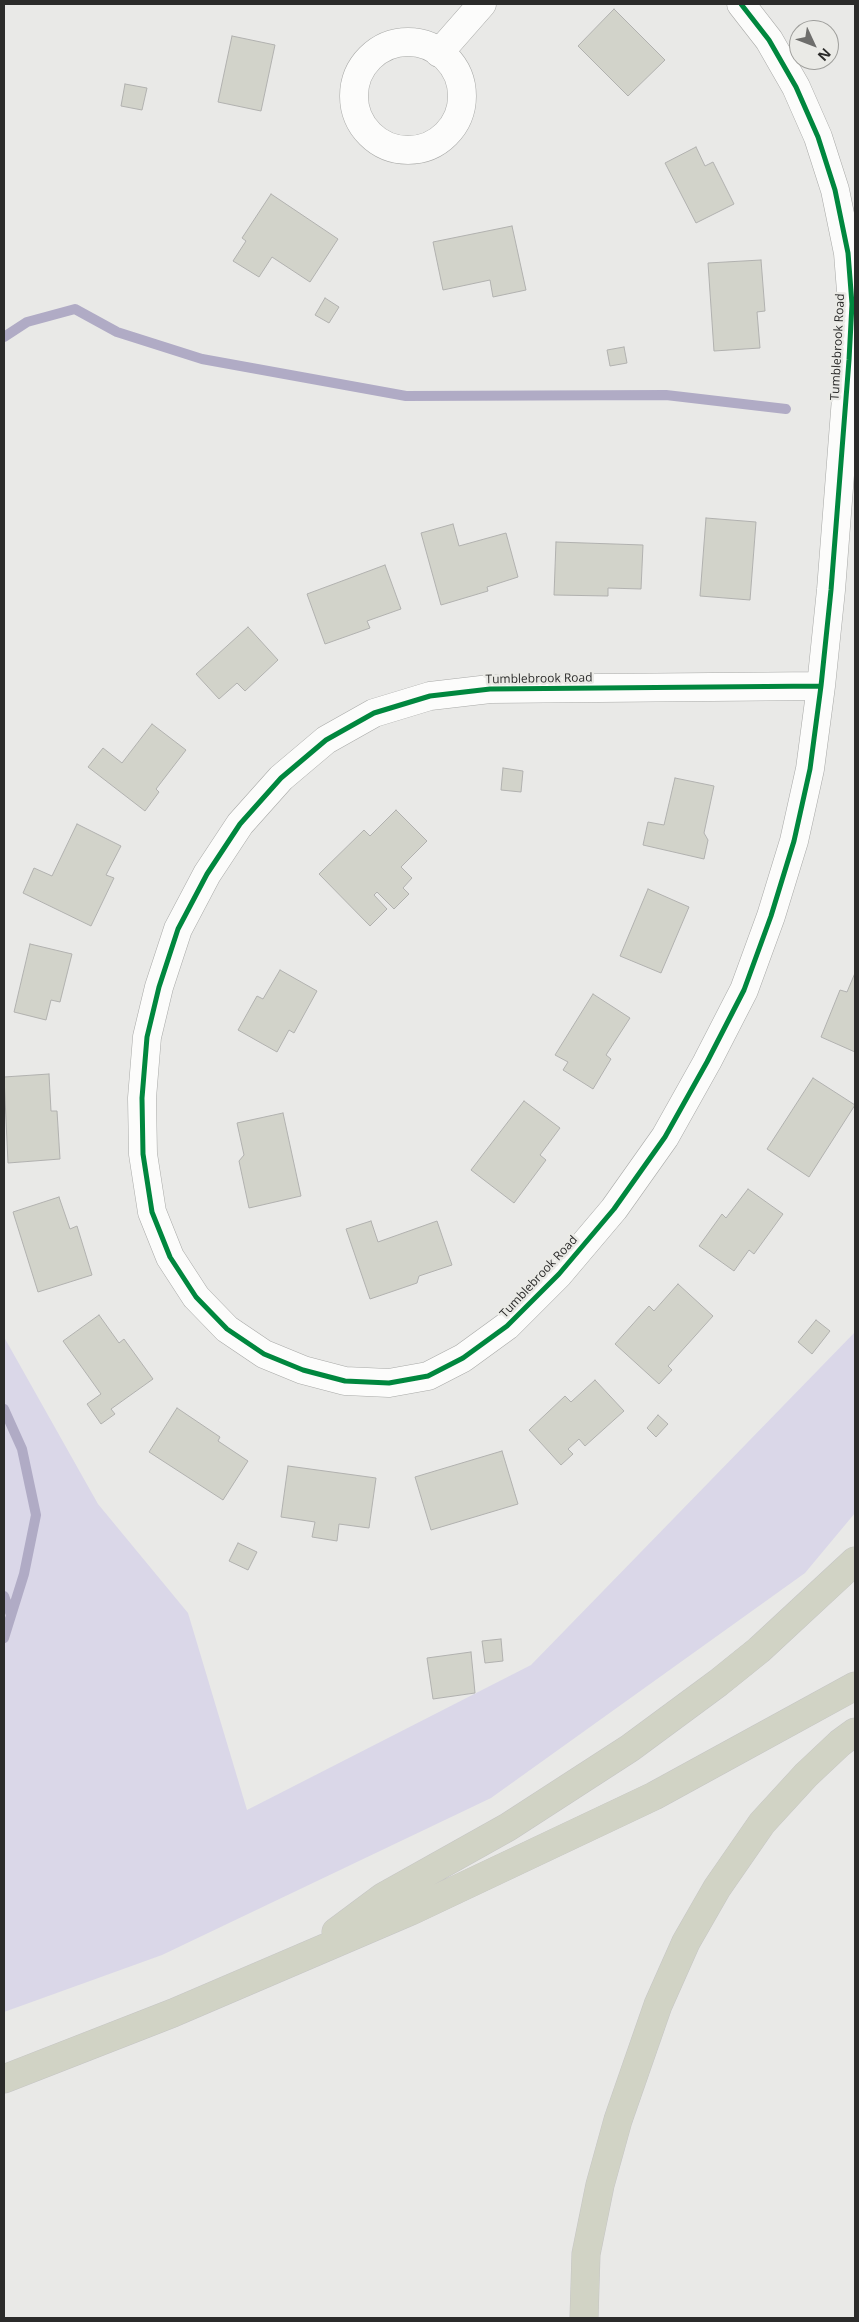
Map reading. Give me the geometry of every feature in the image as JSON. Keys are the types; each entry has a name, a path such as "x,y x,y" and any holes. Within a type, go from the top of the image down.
{"highway":[{"path":"302,1959 383,1897 531,1813 654,1731 758,1650 855,1561"},
{"path":"4,2079 173,2013 411,1911 654,1796 855,1686"},
{"path":"584,2318 586,2254 602,2176 618,2120 658,2005 686,1942 717,1888 762,1823 806,1775 855,1732"}],"street":[{"path":"439,53 482,4"},
{"name":"Tumblebrook Road","path":"741,4 769,40 796,87 818,136 835,190 848,253 852,304 831,590 821,686 810,769 794,841 771,916 744,990 665,1137 614,1209 559,1274 507,1326 463,1358 428,1376 389,1383 345,1381 303,1370 264,1354 227,1330 196,1297 170,1257 152,1212 143,1154 142,1098 147,1037 159,987 178,929 207,874 240,824 280,778 326,740 374,713 430,696 490,689 821,686"}],"shaded area":[{"path":"855,1332 855,1513 805,1573 491,1798 162,1955 4,2012 4,1337 98,1504 188,1613 247,1810 531,1665"}],"building":[{"path":"614,9 665,60 628,96 578,46"},
{"path":"232,36 275,45 261,111 218,102"},
{"path":"125,84 147,88 142,110 121,106"},
{"path":"696,147 705,166 713,162 734,204 696,223 665,163"},
{"path":"271,194 338,239 310,282 272,257 259,277 233,261 246,241 242,238"},
{"path":"512,226 526,290 493,297 490,280 443,290 433,242"},
{"path":"761,260 765,311 757,312 760,348 714,351 708,263"},
{"path":"325,298 339,307 329,323 315,315"},
{"path":"624,347 627,363 610,366 607,350"},
{"path":"706,518 756,522 750,600 700,596"},
{"path":"453,524 459,546 506,533 518,577 487,587 488,591 441,605 421,533"},
{"path":"556,542 643,545 641,589 608,588 608,596 554,595"},
{"path":"385,565 401,609 367,621 370,628 325,644 307,594"},
{"path":"248,627 278,660 245,691 237,683 219,699 196,674"},
{"path":"152,724 186,750 156,789 159,792 145,811 88,767 103,748 122,763"},
{"path":"503,768 523,771 521,792 501,790"},
{"path":"675,778 714,786 704,833 708,840 704,859 643,845 648,822 664,825"},
{"path":"396,810 427,841 401,867 412,878 403,888 409,894 394,909 377,892 374,895 387,909 370,926 319,874 364,830 370,836"},
{"path":"77,824 121,846 106,875 114,878 91,926 23,893 34,868 52,876"},
{"path":"648,889 689,907 661,973 620,956"},
{"path":"30,944 72,954 60,1002 51,1000 46,1020 14,1012"},
{"path":"280,970 317,991 294,1033 289,1030 277,1052 238,1030 257,996 263,999"},
{"path":"855,973 855,1052 821,1037 840,990 847,992"},
{"path":"593,994 630,1018 606,1055 611,1059 593,1089 563,1070 568,1062 555,1055"},
{"path":"49,1074 51,1111 57,1111 60,1159 8,1163 4,1077"},
{"path":"813,1078 855,1105 809,1177 767,1149"},
{"path":"524,1101 560,1128 540,1155 546,1160 514,1203 471,1170"},
{"path":"283,1113 301,1196 249,1208 239,1161 244,1155 237,1123"},
{"path":"748,1189 783,1214 754,1254 749,1250 734,1271 699,1246 722,1214 726,1218"},
{"path":"59,1197 70,1229 77,1226 92,1275 38,1292 13,1212"},
{"path":"371,1221 378,1242 437,1221 452,1265 419,1276 417,1283 370,1299 346,1229"},
{"path":"678,1284 713,1316 668,1366 672,1370 659,1384 615,1344 649,1306 654,1311"},
{"path":"99,1315 119,1343 124,1339 153,1379 111,1409 115,1414 101,1424 87,1404 101,1394 63,1341"},
{"path":"816,1320 830,1331 812,1354 798,1342"},
{"path":"595,1380 624,1411 585,1446 579,1439 568,1449 573,1454 561,1465 529,1430 565,1396 571,1402"},
{"path":"177,1408 220,1437 218,1441 248,1461 223,1500 149,1452"},
{"path":"658,1415 668,1424 656,1437 647,1428"},
{"path":"502,1451 518,1504 431,1530 415,1477"},
{"path":"288,1466 376,1478 369,1528 339,1524 337,1541 312,1537 315,1522 281,1517"},
{"path":"238,1543 257,1552 248,1570 229,1561"},
{"path":"501,1639 503,1661 485,1663 482,1641"},
{"path":"471,1652 475,1693 433,1699 427,1658"}],"waterway":[{"path":"4,337 27,322 75,309 117,332 202,359 406,396 666,395 786,409"},
{"path":"4,1409 22,1449 36,1515 24,1574 4,1638"},
{"path":"4,1596 11,1615"}],"cycle path":[{"path":"741,4 769,40 796,87 818,137 835,190 848,253 852,304 849,360 831,590 821,686"},
{"path":"821,686 810,769 794,841 771,916 744,990 665,1137 614,1209 559,1274 507,1326 463,1358 428,1376 389,1383 345,1381 303,1370 264,1354 227,1329 196,1297 170,1257 152,1212 143,1154 142,1098 147,1037 159,987 178,929 207,874 240,824 281,778 326,740 374,713 430,696 490,689 821,686"}]}
